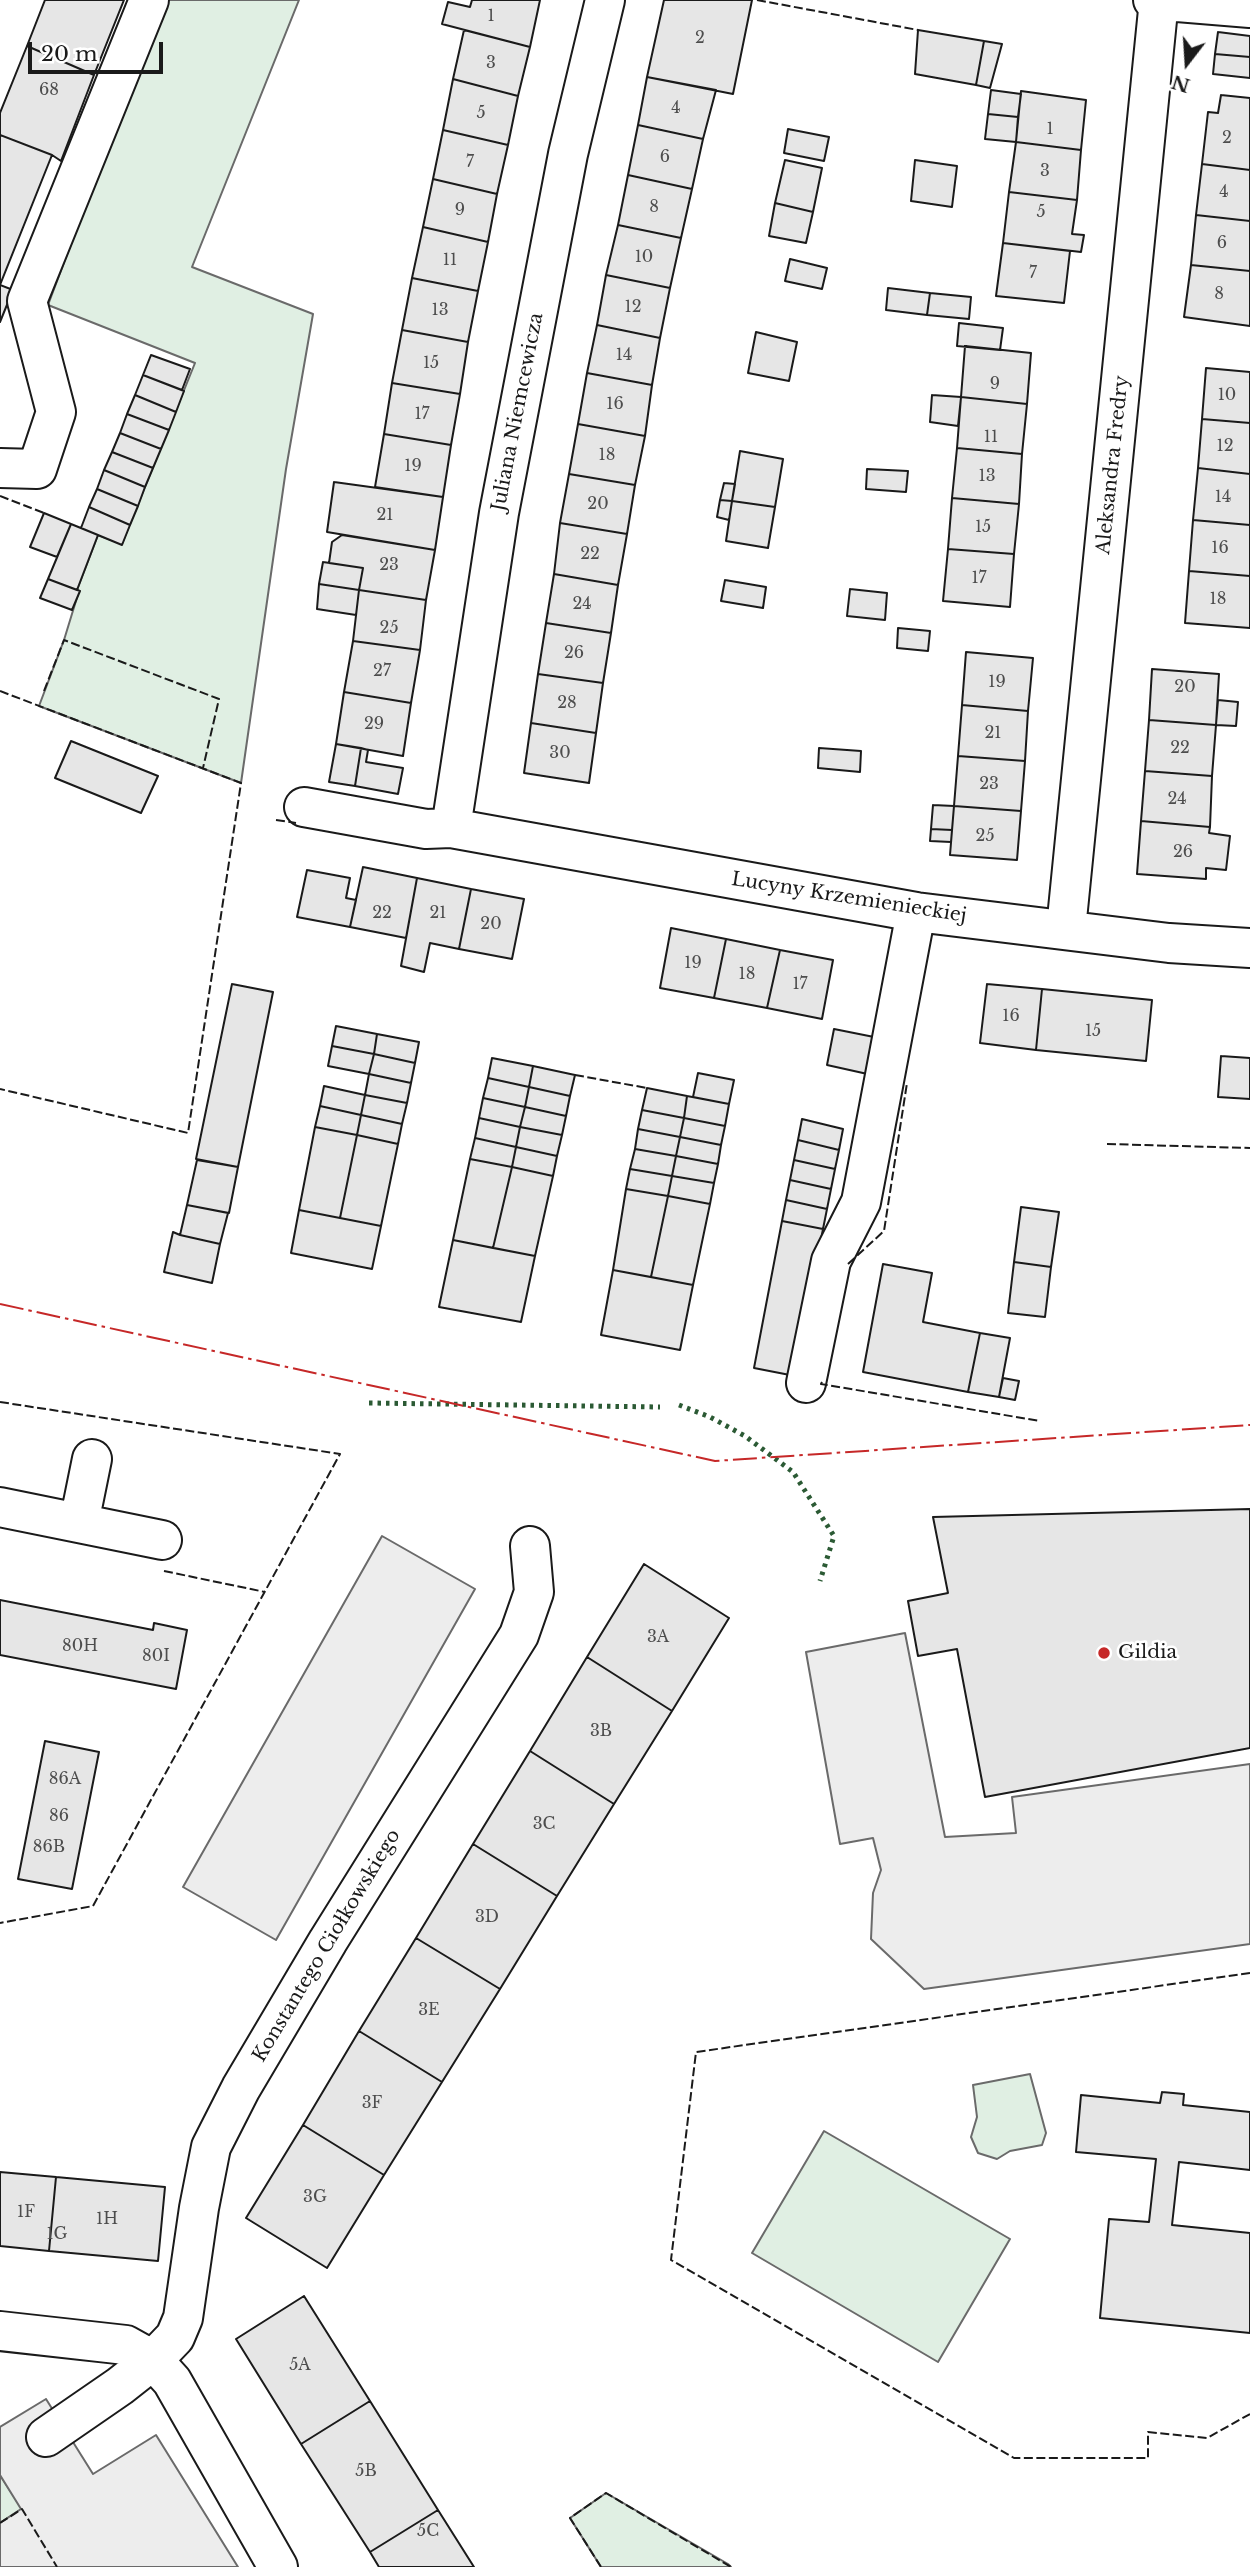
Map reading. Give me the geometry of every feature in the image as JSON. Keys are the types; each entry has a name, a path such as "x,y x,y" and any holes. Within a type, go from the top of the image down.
{"street":[{"path":"0,468 37,469 56,412 27,301 149,0"},
{"name":"Juliana Niemcewicza","path":"451,828 499,513 568,154 605,0"},
{"path":"1157,0 1250,8"},
{"name":"Aleksandra Fredry","path":"1066,929 1157,0"},
{"name":"Lucyny Krzemienieckiej","path":"304,807 426,829 451,828 916,912 1169,943 1250,948"},
{"path":"806,1383 831,1261 861,1202 916,912"},
{"path":"79,1523 92,1459"},
{"path":"0,1507 162,1540"},
{"name":"Konstantego Ciołkowskiego","path":"46,2437 120,2386 153,2360 175,2337 183,2318 211,2147 241,2088 328,1941 519,1635 534,1592 530,1546"},
{"path":"0,2331 126,2345 153,2360 172,2381 278,2567"}],"green space":[{"path":"163,0 299,0 192,267 313,314 286,469 241,783 39,706 64,640 79,591 77,590 98,535 122,544 195,363 48,305"},
{"path":"1030,2074 1046,2133 1042,2145 1010,2151 997,2159 978,2153 971,2137 977,2117 973,2085"},
{"path":"824,2131 1010,2239 938,2362 752,2253"},
{"path":"0,2475 22,2509 0,2523"},
{"path":"606,2493 731,2567 601,2567 570,2518"}],"shaded area":[{"path":"382,1536 475,1589 276,1940 183,1887"},
{"path":"905,1633 945,1837 1016,1833 1012,1797 1250,1764 1250,1944 924,1989 871,1939 873,1893 881,1870 873,1838 840,1844 806,1652"},
{"path":"46,2399 93,2474 156,2435 238,2567 0,2567 0,2523 21,2509 0,2475 0,2427"}],"building":[{"path":"45,0 124,0 94,75 27,46"},
{"path":"472,0 540,0 530,47 442,24 448,2 470,7"},
{"path":"664,0 752,0 733,94 647,77"},
{"path":"464,30 530,47 518,96 453,79"},
{"path":"918,30 984,41 976,85 915,74"},
{"path":"1218,32 1250,36 1250,57 1215,54"},
{"path":"984,41 1002,44 990,88 976,85"},
{"path":"27,46 94,75 61,161 0,135 0,113"},
{"path":"1215,54 1250,57 1250,78 1213,74"},
{"path":"647,77 716,90 703,139 638,125"},
{"path":"453,79 518,96 508,145 443,130"},
{"path":"991,90 1021,94 1018,117 988,114"},
{"path":"1021,91 1086,100 1081,150 1016,142"},
{"path":"1221,95 1250,98 1250,170 1202,164 1208,112 1218,113"},
{"path":"988,114 1018,117 1016,142 985,139"},
{"path":"638,125 703,139 692,189 628,175"},
{"path":"788,129 829,137 824,161 784,153"},
{"path":"443,130 508,145 497,194 433,179"},
{"path":"0,135 52,155 0,285"},
{"path":"1016,142 1081,150 1077,200 1009,192"},
{"path":"785,160 822,168 813,212 775,203"},
{"path":"915,160 957,166 952,207 911,201"},
{"path":"1202,164 1250,170 1250,221 1196,215"},
{"path":"628,175 692,189 681,238 618,225"},
{"path":"433,179 497,194 488,242 423,227"},
{"path":"1009,192 1077,200 1072,234 1084,235 1081,252 1003,243"},
{"path":"775,203 813,212 806,243 769,236"},
{"path":"1196,215 1250,221 1250,271 1191,265"},
{"path":"618,225 681,238 670,288 606,275"},
{"path":"423,227 488,242 478,291 412,278"},
{"path":"1003,243 1070,251 1064,303 996,296"},
{"path":"790,259 827,268 822,289 785,281"},
{"path":"1191,265 1250,271 1250,326 1184,317"},
{"path":"606,275 670,288 660,338 597,325"},
{"path":"412,278 478,291 468,342 402,330"},
{"path":"0,285 13,290 0,322"},
{"path":"888,288 930,293 927,315 886,310"},
{"path":"930,293 971,297 969,319 927,315"},
{"path":"959,323 1003,328 1000,350 957,346"},
{"path":"597,325 660,338 652,385 587,373"},
{"path":"402,330 468,342 460,394 392,383"},
{"path":"756,332 797,342 789,381 748,373"},
{"path":"965,346 1031,353 1027,404 961,397"},
{"path":"151,355 190,369 182,390 143,375"},
{"path":"1206,368 1250,372 1250,423 1202,419"},
{"path":"587,373 652,385 645,436 578,424"},
{"path":"143,375 184,391 176,412 135,395"},
{"path":"392,383 460,394 451,445 384,434"},
{"path":"135,395 176,412 169,430 127,414"},
{"path":"932,395 961,397 958,426 930,422"},
{"path":"961,397 1027,404 1022,454 957,448"},
{"path":"127,414 169,430 161,449 120,433"},
{"path":"1202,419 1250,423 1250,474 1198,468"},
{"path":"578,424 645,436 635,485 569,474"},
{"path":"120,433 161,449 153,468 112,452"},
{"path":"384,434 451,445 443,497 375,487"},
{"path":"957,448 1022,454 1019,504 952,498"},
{"path":"740,451 783,459 775,507 732,501"},
{"path":"112,452 153,468 145,487 104,470"},
{"path":"1198,468 1250,474 1250,525 1193,520"},
{"path":"867,469 908,471 906,492 866,489"},
{"path":"104,470 145,487 138,506 97,489"},
{"path":"569,474 635,485 627,534 560,523"},
{"path":"334,482 443,497 435,550 327,532"},
{"path":"724,483 735,484 732,501 720,500"},
{"path":"97,489 138,506 130,525 89,507"},
{"path":"952,498 1019,504 1014,554 948,549"},
{"path":"720,500 732,501 729,520 717,517"},
{"path":"732,501 775,507 768,548 726,541"},
{"path":"89,507 130,525 122,545 81,528"},
{"path":"44,513 71,524 57,557 30,547"},
{"path":"1193,520 1250,525 1250,576 1189,571"},
{"path":"560,523 627,534 618,585 554,574"},
{"path":"71,524 98,535 77,590 48,579"},
{"path":"342,535 435,550 426,600 359,590 363,568 329,563 332,542"},
{"path":"948,549 1014,554 1010,607 943,601"},
{"path":"323,562 363,568 359,590 319,584"},
{"path":"1189,571 1250,576 1250,628 1185,623"},
{"path":"554,574 618,585 611,633 546,623"},
{"path":"48,579 80,591 72,610 40,598"},
{"path":"725,580 766,587 763,608 721,601"},
{"path":"319,584 359,590 356,615 317,609"},
{"path":"850,589 887,593 885,620 847,616"},
{"path":"359,590 426,600 420,650 353,641"},
{"path":"546,623 611,633 603,683 538,674"},
{"path":"898,628 930,631 928,651 897,648"},
{"path":"353,641 420,650 411,703 344,692"},
{"path":"966,652 1033,658 1028,711 962,705"},
{"path":"1152,669 1219,674 1216,725 1149,720"},
{"path":"538,674 603,683 596,733 531,723"},
{"path":"344,692 411,703 403,756 336,744"},
{"path":"1218,700 1238,702 1236,726 1216,725"},
{"path":"962,705 1028,711 1025,761 958,756"},
{"path":"1149,720 1216,725 1212,776 1145,771"},
{"path":"531,723 596,733 589,783 524,773"},
{"path":"71,741 158,776 141,813 55,778"},
{"path":"336,744 361,748 355,786 329,782"},
{"path":"361,748 368,750 366,762 403,768 398,794 355,786"},
{"path":"819,748 861,751 860,772 818,768"},
{"path":"958,756 1025,761 1021,811 954,806"},
{"path":"1145,771 1212,776 1210,827 1141,821"},
{"path":"933,805 954,806 952,830 931,829"},
{"path":"954,806 1021,811 1017,860 950,855"},
{"path":"1141,821 1210,827 1209,833 1230,836 1226,870 1206,868 1206,879 1137,874"},
{"path":"931,829 952,830 951,842 930,841"},
{"path":"363,867 417,878 406,938 350,927"},
{"path":"307,870 350,878 346,898 356,900 350,927 297,917"},
{"path":"417,878 471,889 459,949 430,943 424,972 401,966"},
{"path":"471,889 524,899 512,959 459,949"},
{"path":"671,928 726,939 714,998 660,988"},
{"path":"726,939 780,950 767,1008 714,998"},
{"path":"780,950 833,960 822,1019 767,1008"},
{"path":"232,984 273,992 238,1167 196,1159"},
{"path":"987,984 1042,989 1036,1050 980,1043"},
{"path":"1042,989 1152,1000 1146,1061 1036,1050"},
{"path":"336,1026 377,1034 374,1054 332,1046"},
{"path":"834,1029 879,1038 872,1075 827,1065"},
{"path":"377,1034 419,1042 415,1063 374,1054"},
{"path":"332,1046 374,1054 369,1074 328,1066"},
{"path":"374,1054 415,1063 411,1083 369,1074"},
{"path":"1221,1056 1250,1058 1250,1099 1218,1097"},
{"path":"492,1058 533,1066 529,1087 488,1078"},
{"path":"533,1066 575,1075 570,1096 529,1087"},
{"path":"698,1073 734,1080 729,1104 693,1097"},
{"path":"369,1074 411,1083 407,1103 365,1095"},
{"path":"488,1078 529,1087 525,1107 483,1098"},
{"path":"324,1086 365,1095 361,1115 320,1106"},
{"path":"529,1087 570,1096 566,1116 525,1107"},
{"path":"647,1088 687,1096 684,1118 642,1110"},
{"path":"365,1095 407,1103 402,1124 361,1115"},
{"path":"687,1096 729,1104 725,1126 684,1118"},
{"path":"483,1098 525,1107 520,1127 479,1118"},
{"path":"320,1106 361,1115 357,1135 315,1127"},
{"path":"525,1107 566,1116 562,1135 520,1127"},
{"path":"642,1110 684,1118 680,1137 638,1129"},
{"path":"361,1115 402,1124 398,1144 357,1135"},
{"path":"479,1118 520,1127 516,1147 475,1138"},
{"path":"684,1118 725,1126 721,1145 680,1137"},
{"path":"802,1119 843,1129 839,1150 798,1140"},
{"path":"315,1127 357,1135 340,1218 299,1210"},
{"path":"520,1127 562,1135 557,1156 516,1147"},
{"path":"638,1129 680,1137 676,1156 635,1149"},
{"path":"357,1135 398,1144 381,1226 340,1218"},
{"path":"680,1137 721,1145 718,1164 676,1156"},
{"path":"475,1138 516,1147 512,1167 470,1159"},
{"path":"798,1140 839,1150 835,1169 794,1160"},
{"path":"516,1147 557,1156 553,1176 512,1167"},
{"path":"635,1149 676,1156 672,1176 630,1169"},
{"path":"676,1156 718,1164 714,1183 672,1176"},
{"path":"470,1159 512,1167 493,1248 453,1240"},
{"path":"197,1160 238,1167 229,1213 187,1205"},
{"path":"794,1160 835,1169 831,1189 790,1180"},
{"path":"512,1167 553,1176 535,1256 493,1248"},
{"path":"630,1169 672,1176 668,1196 626,1189"},
{"path":"672,1176 714,1183 710,1204 668,1196"},
{"path":"790,1180 831,1189 827,1209 786,1200"},
{"path":"626,1189 668,1196 651,1277 613,1270"},
{"path":"668,1196 710,1204 693,1285 651,1277"},
{"path":"786,1200 827,1209 823,1229 782,1221"},
{"path":"187,1205 228,1213 220,1244 180,1235"},
{"path":"1021,1207 1059,1212 1051,1267 1014,1262"},
{"path":"299,1210 381,1226 372,1269 291,1253"},
{"path":"782,1221 823,1229 795,1376 754,1368"},
{"path":"173,1232 220,1244 212,1283 164,1272"},
{"path":"453,1240 535,1256 521,1322 439,1307"},
{"path":"1014,1262 1051,1267 1045,1317 1008,1313"},
{"path":"883,1264 932,1273 923,1322 980,1333 968,1392 863,1372"},
{"path":"613,1270 693,1285 680,1350 601,1335"},
{"path":"980,1333 1010,1338 999,1397 968,1392"},
{"path":"1003,1378 1019,1381 1015,1400 999,1397"},
{"name":"Gildia","path":"1250,1509 1250,1748 985,1797 957,1649 918,1656 908,1601 948,1593 933,1517"},
{"path":"644,1564 729,1618 672,1711 587,1657"},
{"path":"0,1600 153,1630 154,1623 187,1630 176,1689 0,1655"},
{"path":"587,1657 672,1711 614,1804 530,1751"},
{"path":"45,1741 99,1752 72,1889 18,1879"},
{"path":"530,1751 614,1804 557,1896 473,1844"},
{"path":"473,1844 557,1896 500,1989 416,1938"},
{"path":"416,1938 500,1989 442,2082 359,2031"},
{"path":"359,2031 442,2082 384,2175 303,2125"},
{"path":"1162,2092 1184,2094 1183,2105 1250,2112 1250,2170 1179,2162 1172,2225 1250,2233 1250,2333 1100,2318 1109,2219 1149,2222 1156,2159 1076,2152 1081,2095 1160,2103"},
{"path":"303,2125 384,2175 327,2268 246,2218"},
{"path":"0,2172 56,2177 49,2251 0,2246"},
{"path":"56,2177 165,2187 158,2261 49,2251"},
{"path":"304,2296 370,2401 301,2444 236,2339"},
{"path":"370,2401 438,2510 370,2552 301,2444"},
{"path":"438,2510 474,2567 379,2567 370,2552"}],"hedge":[{"path":"369,1403 660,1407"},
{"path":"679,1405 710,1417 745,1436 793,1472 834,1536 820,1581"}],"fence":[{"path":"757,0 918,30"},
{"path":"0,496 44,513"},
{"path":"44,691 64,640 219,699 203,768"},
{"path":"0,691 241,783 188,1133 0,1089"},
{"path":"276,820 296,823"},
{"path":"575,1075 647,1088"},
{"path":"848,1264 884,1231 907,1083"},
{"path":"1107,1144 1250,1148"},
{"path":"822,1382 821,1384 1040,1421"},
{"path":"0,1402 340,1454 93,1906 0,1923"},
{"path":"164,1571 265,1592"},
{"path":"1250,1973 696,2052 671,2260 1014,2458 1148,2458 1148,2432 1207,2438 1250,2414"},
{"path":"601,2567 570,2518 606,2493 731,2567"},
{"path":"0,2523 22,2509 57,2567"}],"power":[{"path":"0,1304 715,1461 1250,1425"}],"place":[{"name":"Gildia","path":"1104,1653"}]}
